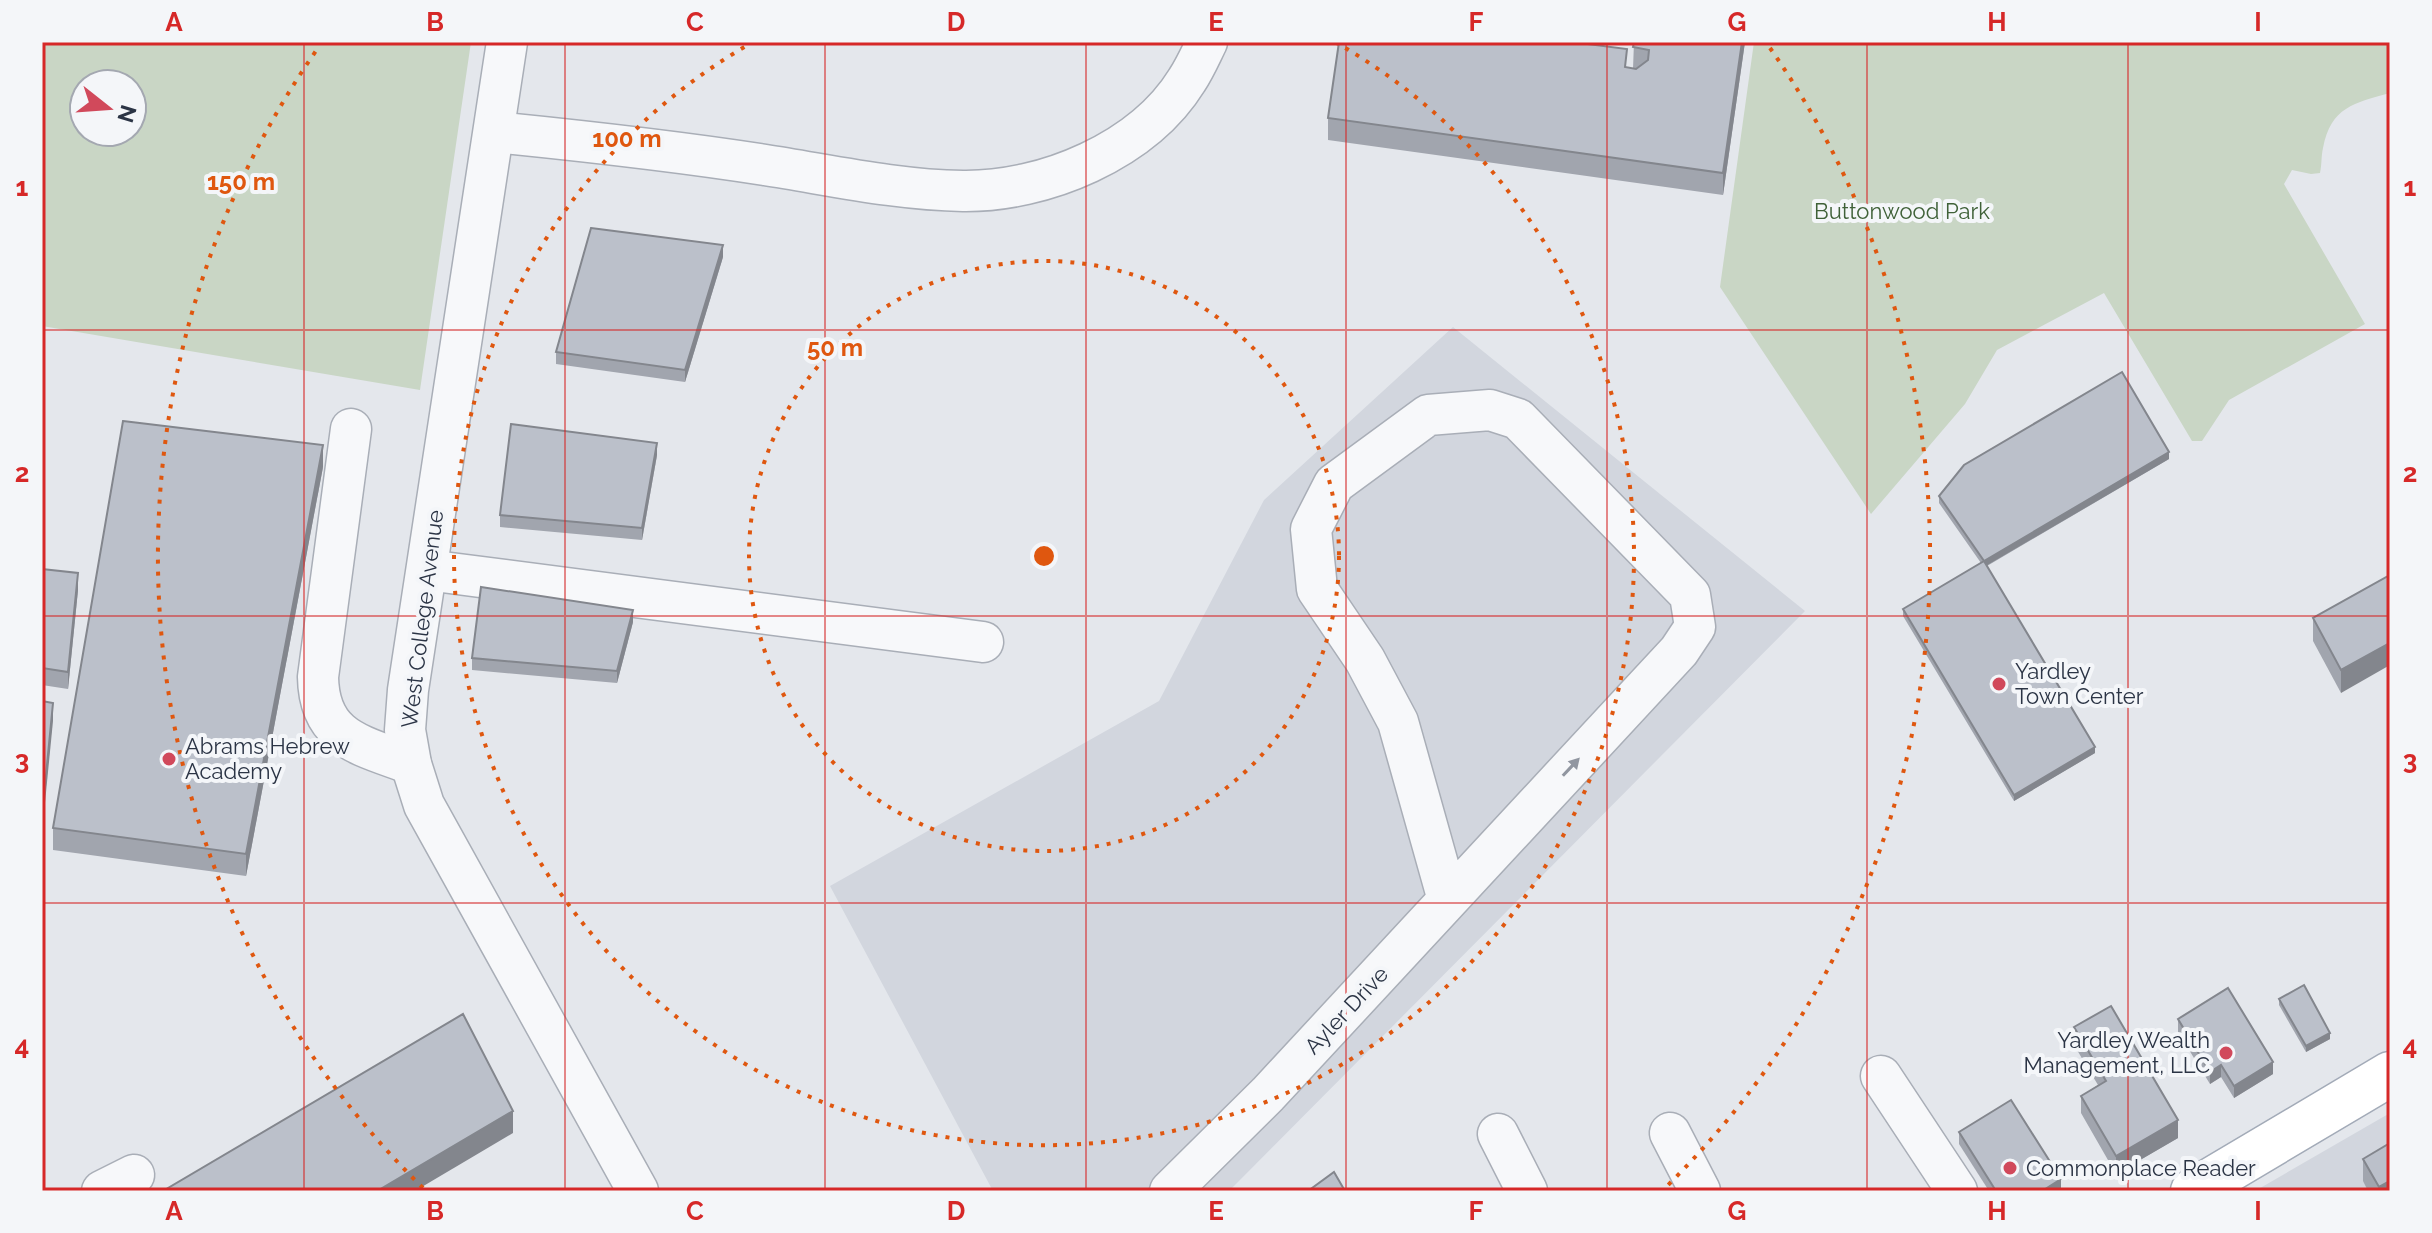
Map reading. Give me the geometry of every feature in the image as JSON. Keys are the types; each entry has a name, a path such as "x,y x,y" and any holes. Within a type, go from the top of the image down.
{"main road":[{"path":"2193,1191 2390,1074"}],"street":[{"name":"West College Avenue","path":"507,42 405,730 411,764 424,805 638,1191"},
{"path":"494,132 732,161 879,184 964,191 1025,186 1091,164 1151,122 1186,82 1207,42"},
{"name":"Ayler Drive","path":"1170,1191 1268,1094 1518,825 1679,651 1695,627 1690,595 1518,419 1490,410 1428,415 1334,484 1311,529 1317,589 1365,660 1398,722 1448,900"},
{"path":"351,429 318,677 318,699 328,720 351,741 411,764"},
{"path":"427,570 983,642"},
{"path":"1881,1076 1957,1191"},
{"path":"1670,1133 1700,1191"},
{"path":"1498,1134 1527,1191"}],"shaded area":[{"path":"1453,327 1805,611 1229,1191 993,1191 830,886 1159,701 1264,500"},
{"path":"2390,1113 2390,1191 2255,1191"}],"green space":[{"path":"42,42 471,42 420,390 42,326"},
{"name":"Buttonwood Park","path":"1754,42 2390,42 2390,93 2355,104 2338,115 2327,134 2320,173 2292,170 2284,184 2365,324 2229,400 2202,441 2192,441 2104,293 1997,350 1965,404 1871,514 1720,287"}],"building":[{"path":"1339,42 1572,42 1627,49 1625,67 1636,69 1648,60 1649,50 1633,47 1634,42 1742,42 1723,173 1328,118"},
{"path":"591,228 723,245 685,370 556,352"},
{"path":"2122,372 2169,452 1984,561 1939,496 1964,465"},
{"path":"123,421 323,445 246,854 53,828"},
{"path":"511,424 657,443 642,528 500,515"},
{"name":"Yardley Town Center","path":"1984,561 2095,747 2014,795 1903,609"},
{"path":"42,569 78,573 68,672 42,668"},
{"path":"2390,575 2390,643 2341,670 2313,618"},
{"path":"481,587 633,610 617,671 472,658"},
{"path":"42,701 53,703 43,806 42,806"},
{"path":"2304,985 2330,1033 2306,1046 2279,999"},
{"name":"Yardley Wealth Management, LLC","path":"2228,988 2273,1062 2234,1086 2221,1065 2210,1072 2178,1019"},
{"path":"2111,1006 2178,1120 2116,1156 2081,1096 2106,1081 2074,1027"},
{"path":"463,1014 513,1111 377,1191 163,1191"},
{"name":"Commonplace Reader","path":"2011,1100 2061,1179 2042,1191 1996,1191 1959,1132"},
{"path":"2390,1143 2390,1181 2379,1187 2363,1159"},
{"path":"1334,1172 1345,1191 1308,1191"}],"place":[{"name":"Yardley Town Center","path":"1999,684"},
{"name":"Abrams Hebrew Academy","path":"169,759"},
{"name":"Yardley Wealth Management, LLC","path":"2226,1053"},
{"name":"Commonplace Reader","path":"2010,1168"}]}
